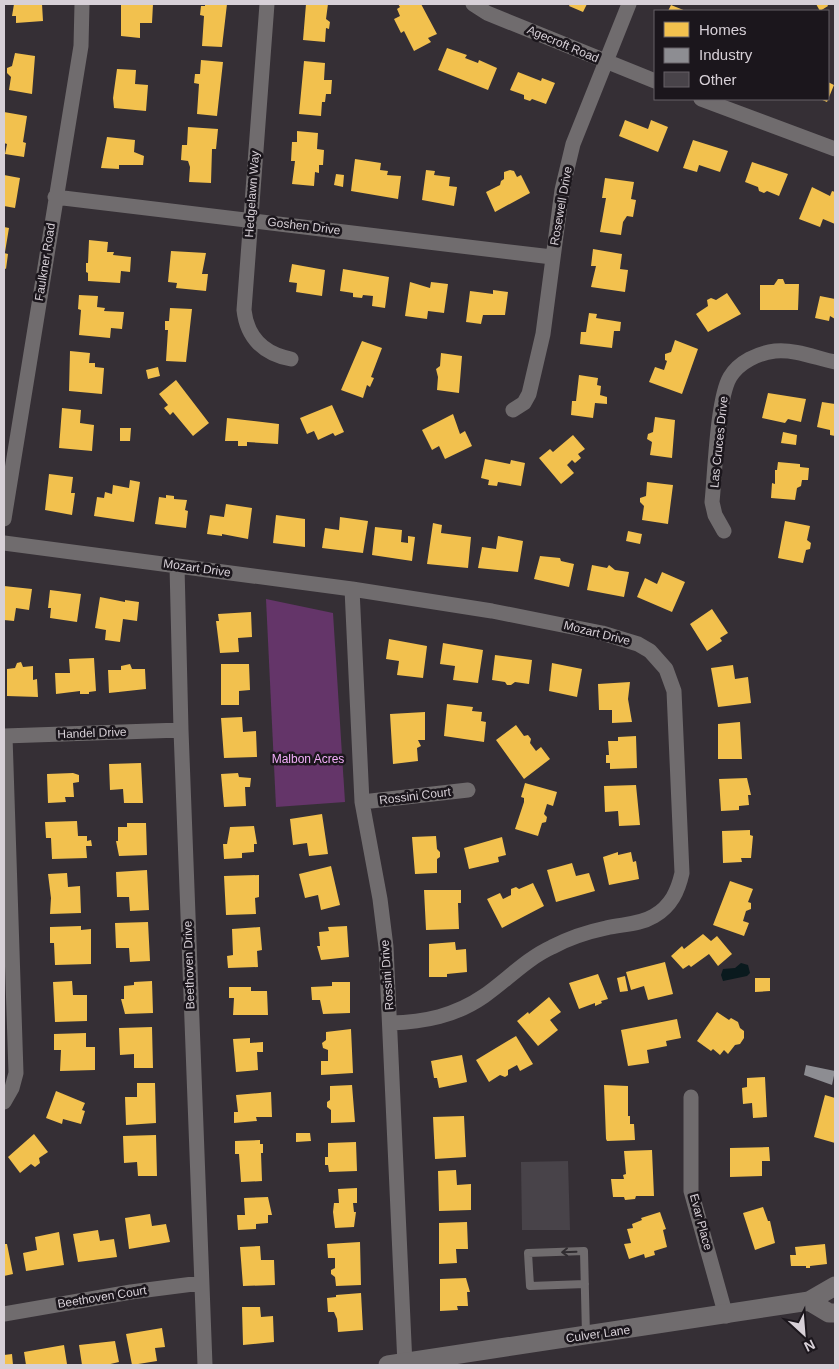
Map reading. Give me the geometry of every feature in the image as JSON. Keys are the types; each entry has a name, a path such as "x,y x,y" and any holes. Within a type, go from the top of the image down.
{"street":[{"name":"Faulkner Road","path":"4,519 81,46 82,4"},
{"name":"Hedgelawn Way","path":"267,4 250,219 245,318 249,331 258,344 278,357 291,359"},
{"name":"Agecroft Road","path":"473,4 487,13 654,81"},
{"name":"Rosewell Drive","path":"513,410 524,403 529,394 543,334 562,190 573,144 628,4"},
{"path":"704,100 835,149"},
{"name":"Goshen Drive","path":"55,197 250,219 552,257"},
{"name":"Las Cruces Drive","path":"724,531 715,515 712,502 722,403 730,377 748,360 761,354 776,351 791,351 835,362"},
{"name":"Mozart Drive","path":"4,543 492,611 602,633 638,644 659,659 666,669 674,691 682,872 679,887 672,900 664,908 646,919 579,935 552,947 526,962 485,995 457,1011 426,1021 390,1023"},
{"name":"Beethoven Drive","path":"177,566 181,730 205,1365"},
{"name":"Rossini Drive","path":"352,590 362,802 380,899 386,947 390,1023 399,1364"},
{"name":"Handel Drive","path":"4,736 181,730"},
{"path":"4,736 16,1073 12,1088 4,1102"},
{"name":"Rossini Court","path":"362,802 468,790"},
{"name":"Evar Place","path":"692,1097 691,1191 726,1316"},
{"name":"Beethoven Court","path":"4,1314 131,1292 201,1283"},
{"name":"Culver Lane","path":"399,1364 586,1335 726,1316 808,1301 835,1286"},
{"path":"808,1301 829,1313 835,1313"}],"lane":[{"path":"585,1284 530,1286 528,1253 584,1251 585,1284 586,1335"}],"green space":[{"name":"Malbon Acres","path":"266,599 333,613 345,802 276,807"}],"shaded area":[{"path":"741,963 748,965 750,973 747,976 723,981 721,975 723,969 735,968"}],"building: Homes":[{"path":"14,4 42,4 43,21 16,23 16,16 12,16"},
{"path":"121,4 153,4 152,23 140,23 140,38 121,36"},
{"path":"205,4 227,4 222,47 202,46 204,16 200,15 201,6 205,6"},
{"path":"306,4 328,4 326,19 330,22 329,29 326,28 325,42 303,40"},
{"path":"398,4 421,4 437,34 428,38 431,42 414,51 404,31 401,33 394,19 400,16 397,9 400,7"},
{"path":"570,4 587,4 583,12 569,6"},
{"path":"816,4 827,4 828,6 819,10"},
{"path":"671,5 684,10 668,10"},
{"path":"447,48 467,55 465,58 478,63 479,60 497,68 488,90 438,70"},
{"path":"15,53 35,56 32,94 9,90 11,77 7,73 7,68 12,66"},
{"path":"201,60 223,62 217,116 197,114 199,84 194,83 195,74 200,74"},
{"path":"304,61 325,63 324,80 332,80 331,94 326,94 325,102 322,102 321,116 299,114"},
{"path":"117,69 136,70 135,84 148,85 146,111 114,108 113,98"},
{"path":"518,72 541,81 542,78 555,83 546,104 532,99 530,101 524,99 524,95 510,90"},
{"path":"829,82 834,85 829,97"},
{"path":"4,112 27,116 23,142 26,143 24,157 5,154 7,144 4,143"},
{"path":"625,120 648,129 651,120 668,127 658,152 619,136"},
{"path":"188,127 218,129 216,149 212,149 211,183 189,182 190,167 188,161 181,160 182,145 187,145"},
{"path":"297,131 318,133 317,149 324,150 323,165 319,165 319,173 315,172 314,186 292,184 295,161 291,161 292,142 297,142"},
{"path":"107,137 135,140 134,152 144,156 143,165 119,165 119,169 101,168"},
{"path":"693,140 728,151 720,172 699,165 697,172 683,168"},
{"path":"355,159 381,163 380,170 388,171 387,175 401,176 398,199 351,191"},
{"path":"752,162 788,174 779,196 767,191 764,193 759,191 758,187 745,182"},
{"path":"426,170 435,171 434,175 450,177 449,186 457,187 454,206 422,200"},
{"path":"514,171 517,177 521,175 530,193 495,212 486,192 500,185 504,179 504,172"},
{"path":"336,174 344,175 343,187 334,185"},
{"path":"4,175 20,178 15,208 4,206"},
{"path":"605,178 634,182 631,199 636,200 633,217 627,216 623,222 621,235 600,232 606,198 602,198"},
{"path":"812,187 830,196 832,191 835,192 835,224 823,219 820,227 799,219"},
{"path":"4,227 9,228 5,252 4,252"},
{"path":"89,240 108,242 107,252 114,252 113,255 131,257 130,272 121,271 120,283 88,281 86,263 88,263"},
{"path":"593,249 622,254 620,269 628,270 625,292 591,287 596,266 591,266"},
{"path":"171,251 206,253 202,274 208,274 206,291 176,288 177,283 168,282"},
{"path":"4,253 8,254 6,269 4,268"},
{"path":"292,264 325,270 322,296 296,292 297,283 289,282"},
{"path":"343,269 389,277 385,308 372,306 373,296 353,297 353,293 340,291"},
{"path":"778,279 783,279 785,284 799,284 798,310 760,310 760,285 774,285"},
{"path":"410,282 430,288 431,282 448,284 444,313 428,311 427,319 405,316"},
{"path":"493,290 508,292 505,315 483,315 481,324 466,322 470,291 493,294"},
{"path":"727,293 741,314 708,332 696,314 708,306 707,300 711,298 716,300"},
{"path":"79,295 98,296 97,307 105,308 104,311 124,312 122,329 111,328 110,338 79,335 81,310 78,309"},
{"path":"820,296 835,299 835,319 830,316 829,321 815,318"},
{"path":"170,308 192,309 186,362 166,361 168,330 165,330 165,321 169,321"},
{"path":"589,313 597,314 596,318 621,322 620,331 614,331 612,348 580,344 581,332 586,332"},
{"path":"675,340 698,349 682,394 649,382 655,367 664,370 667,361 665,360 665,354 671,352"},
{"path":"362,341 382,348 371,377 374,378 370,387 367,385 363,398 341,390"},
{"path":"70,351 90,353 89,363 95,363 95,367 104,368 102,394 69,391"},
{"path":"441,353 462,356 459,393 437,390 438,377 436,369 440,366"},
{"path":"158,367 160,376 148,379 146,370"},
{"path":"579,375 598,378 597,385 601,386 600,395 607,397 607,404 595,403 593,418 571,415 572,401 576,401"},
{"path":"176,380 209,423 193,436 173,412 170,415 164,408 168,405 159,394"},
{"path":"768,393 806,399 801,422 788,419 785,423 762,418"},
{"path":"822,402 835,404 835,436 830,435 830,430 817,427"},
{"path":"332,405 344,432 335,436 333,433 318,440 314,431 307,434 300,418"},
{"path":"62,408 81,410 80,423 94,425 92,451 59,448"},
{"path":"453,414 460,434 465,431 472,446 445,459 439,446 432,450 422,430"},
{"path":"655,417 675,420 672,458 650,455 652,442 647,439 648,434 653,432"},
{"path":"227,418 279,424 278,444 247,442 247,446 238,446 238,441 225,441"},
{"path":"120,428 131,428 130,441 120,441"},
{"path":"783,432 797,435 796,445 781,443"},
{"path":"573,435 585,449 578,454 581,458 575,463 572,460 567,465 574,473 561,484 539,458 550,449 553,452"},
{"path":"485,459 510,464 511,460 525,463 521,486 498,482 497,486 488,485 489,480 481,478"},
{"path":"778,462 800,464 800,467 809,468 808,480 802,480 801,486 797,488 795,500 771,498 772,483 775,484 775,470 777,470"},
{"path":"49,474 73,477 71,493 75,493 72,515 45,510"},
{"path":"130,480 140,482 134,522 94,516 97,497 104,498 105,492 112,494 113,485 129,488"},
{"path":"647,482 673,485 668,524 642,520 644,506 640,502 640,498 646,496"},
{"path":"166,495 174,496 174,499 187,500 185,510 188,511 186,528 155,524 159,497 166,498"},
{"path":"226,504 252,508 248,539 222,534 222,536 207,534 210,515 224,517"},
{"path":"276,515 305,519 305,547 273,543"},
{"path":"340,517 368,521 363,553 322,548 325,528 339,530"},
{"path":"785,521 810,526 807,540 811,543 810,549 806,550 803,563 778,558"},
{"path":"433,523 442,525 441,533 471,537 468,568 427,564"},
{"path":"375,527 402,530 401,542 408,543 408,536 415,537 412,561 372,555"},
{"path":"628,531 642,534 640,544 626,541"},
{"path":"498,536 523,541 518,572 478,568 482,547 496,549"},
{"path":"540,556 560,558 561,561 574,564 569,587 534,579"},
{"path":"592,565 607,568 609,565 615,570 629,572 624,597 587,590"},
{"path":"662,572 685,582 672,612 637,597 645,578 657,584"},
{"path":"4,586 32,589 29,610 16,608 14,621 4,620"},
{"path":"50,590 81,594 77,622 50,618 51,608 48,608"},
{"path":"100,597 125,602 125,600 139,602 137,621 123,619 120,642 105,640 106,630 95,628"},
{"path":"712,609 728,633 720,638 722,641 707,651 690,624"},
{"path":"251,612 252,637 238,638 239,652 220,653 216,621 219,621 218,614"},
{"path":"389,639 427,646 423,678 397,675 399,661 386,659"},
{"path":"443,643 483,650 478,683 453,680 455,666 440,664"},
{"path":"495,655 532,660 529,684 515,682 507,685 505,682 492,680"},
{"path":"94,658 96,691 89,692 89,694 80,694 80,691 56,694 55,673 70,673 69,659"},
{"path":"21,662 23,667 33,666 33,680 37,679 38,697 7,696 7,669 15,668 17,663"},
{"path":"552,663 582,669 577,697 549,691"},
{"path":"130,664 132,669 145,669 146,689 109,693 108,670 121,670 121,666"},
{"path":"221,664 249,664 250,690 239,691 239,705 221,705"},
{"path":"733,665 735,679 748,677 751,703 718,707 711,668"},
{"path":"630,682 628,699 632,722 612,723 612,710 599,710 598,684"},
{"path":"447,704 473,707 472,711 482,712 481,721 486,722 484,742 444,736"},
{"path":"425,712 425,740 418,740 421,746 417,748 418,761 393,764 390,714"},
{"path":"242,717 243,732 256,731 257,757 224,758 221,718"},
{"path":"740,722 742,759 718,759 718,724"},
{"path":"516,725 524,736 528,735 531,739 530,743 536,751 541,747 550,759 524,779 496,740"},
{"path":"636,736 637,768 610,769 610,763 606,763 606,755 609,755 608,741 618,741 618,737"},
{"path":"141,763 143,803 124,803 123,789 110,790 109,764"},
{"path":"73,773 79,775 79,782 73,783 74,797 65,797 66,802 48,803 47,774"},
{"path":"238,773 239,777 251,778 250,787 245,787 246,806 224,807 221,774"},
{"path":"747,778 751,795 748,795 749,805 739,806 739,810 721,811 719,779"},
{"path":"525,783 557,792 553,806 547,804 544,814 547,817 546,822 542,823 538,836 515,829 524,802 524,798 521,797"},
{"path":"636,785 640,825 619,826 618,811 605,812 604,786"},
{"path":"322,814 328,854 309,856 307,843 293,845 290,819"},
{"path":"77,821 78,836 87,836 87,841 91,840 92,846 86,846 87,858 52,859 51,838 46,838 45,822"},
{"path":"127,823 146,823 147,855 119,856 116,841 118,841 118,827 127,827"},
{"path":"254,826 257,844 254,844 254,852 242,853 242,858 224,859 223,844 227,844 230,827"},
{"path":"750,830 750,835 753,836 751,858 741,858 742,862 723,863 722,831"},
{"path":"436,836 437,849 440,852 440,857 437,859 437,873 415,874 412,837"},
{"path":"502,837 506,855 498,857 499,862 469,869 464,848"},
{"path":"618,852 618,855 631,852 633,862 636,861 639,879 609,885 603,857"},
{"path":"572,863 576,876 589,873 595,891 556,902 547,870"},
{"path":"331,866 340,905 321,910 318,895 305,898 299,874"},
{"path":"147,870 149,910 130,911 129,897 117,897 116,872"},
{"path":"67,873 68,887 80,886 81,913 50,914 51,898 48,874"},
{"path":"259,875 259,897 255,898 256,914 226,915 224,876"},
{"path":"730,881 753,889 748,902 751,903 751,909 746,911 743,921 749,923 744,936 713,925"},
{"path":"533,883 544,906 502,928 487,899 500,893 503,899 511,895 511,889 516,887 519,889"},
{"path":"424,890 461,890 461,903 458,903 459,929 426,930"},
{"path":"148,922 150,961 130,962 129,948 116,948 115,923"},
{"path":"81,926 81,930 91,929 91,964 55,965 54,943 50,943 50,927"},
{"path":"347,926 349,957 321,960 317,946 320,946 319,932 329,931 328,927"},
{"path":"260,927 262,950 257,951 258,967 228,968 227,956 233,955 232,929"},
{"path":"703,934 711,941 717,936 732,954 718,966 709,954 691,967 689,965 683,969 671,956 682,946 684,949"},
{"path":"455,942 456,950 466,949 467,972 447,974 447,977 429,977 429,944"},
{"path":"665,962 673,994 648,1000 644,986 631,990 626,972"},
{"path":"598,974 608,999 601,1001 602,1003 595,1006 595,1003 579,1009 569,983"},
{"path":"625,976 628,991 620,992 617,978"},
{"path":"755,978 770,978 770,991 755,992"},
{"path":"72,981 73,995 87,995 87,1021 55,1022 53,982"},
{"path":"152,981 153,1013 125,1014 121,999 124,999 124,986 134,985 134,982"},
{"path":"332,982 350,982 350,1013 323,1014 320,1000 312,1000 311,987 332,986"},
{"path":"229,987 251,987 251,991 267,991 268,1015 233,1015 234,998 229,998"},
{"path":"549,997 561,1012 550,1020 558,1030 538,1046 517,1021 528,1012 529,1014"},
{"path":"717,1012 729,1020 731,1018 738,1022 740,1028 744,1031 744,1038 740,1044 735,1045 728,1054 724,1050 720,1055 697,1041"},
{"path":"677,1019 681,1038 666,1041 667,1046 647,1050 649,1063 628,1066 621,1030"},
{"path":"152,1027 153,1068 134,1068 134,1054 120,1055 119,1028"},
{"path":"351,1029 353,1073 321,1075 321,1061 328,1061 328,1050 323,1048 322,1043 326,1040 326,1032"},
{"path":"86,1033 86,1047 95,1047 95,1070 60,1071 61,1050 54,1050 54,1034"},
{"path":"516,1036 533,1064 520,1071 517,1065 508,1070 508,1075 505,1077 500,1075 489,1082 476,1060"},
{"path":"250,1038 250,1043 263,1042 263,1052 257,1052 258,1070 236,1072 233,1039"},
{"path":"462,1055 467,1082 439,1088 437,1078 434,1078 431,1061"},
{"path":"765,1077 767,1117 753,1118 752,1103 743,1104 742,1088 747,1087 747,1078"},
{"path":"137,1083 155,1083 156,1123 126,1125 125,1097 137,1097"},
{"path":"352,1085 355,1122 331,1123 331,1110 327,1107 327,1102 330,1100 330,1086"},
{"path":"604,1085 628,1086 628,1116 630,1116 630,1124 634,1124 635,1140 607,1141"},
{"path":"56,1091 85,1103 82,1110 85,1111 81,1124 63,1119 62,1124 46,1118"},
{"path":"271,1092 272,1117 256,1117 257,1121 234,1123 234,1112 238,1112 236,1095"},
{"path":"825,1095 835,1098 835,1143 814,1137"},
{"path":"464,1116 466,1157 435,1159 433,1117"},
{"path":"296,1133 310,1133 311,1141 296,1142"},
{"path":"34,1134 48,1152 39,1158 40,1163 35,1167 31,1164 20,1173 8,1157"},
{"path":"156,1135 157,1176 138,1176 137,1162 124,1163 123,1136"},
{"path":"260,1140 260,1144 263,1144 263,1153 261,1153 262,1181 241,1182 239,1154 235,1154 235,1141"},
{"path":"356,1142 357,1171 329,1172 328,1165 325,1165 325,1157 328,1157 328,1143"},
{"path":"769,1147 770,1161 762,1161 762,1176 730,1177 730,1148"},
{"path":"652,1150 654,1196 636,1196 635,1199 625,1200 624,1197 613,1197 611,1179 624,1179 623,1175 626,1174 624,1151"},
{"path":"456,1170 457,1185 471,1184 471,1210 439,1211 438,1171"},
{"path":"357,1188 357,1203 353,1203 354,1212 356,1212 354,1227 335,1228 333,1212 334,1203 339,1203 338,1189"},
{"path":"268,1197 272,1215 268,1215 268,1223 256,1224 256,1229 238,1230 237,1215 245,1215 244,1198"},
{"path":"763,1207 768,1221 770,1221 775,1243 755,1250 743,1213"},
{"path":"660,1212 666,1229 663,1230 667,1247 654,1251 655,1255 645,1258 644,1254 629,1259 624,1244 631,1243 627,1229 633,1228 632,1224 642,1220 641,1218"},
{"path":"150,1214 152,1226 166,1224 170,1242 129,1249 125,1218"},
{"path":"467,1222 468,1249 456,1249 457,1263 439,1264 439,1223"},
{"path":"98,1230 100,1241 114,1239 117,1257 78,1262 73,1234"},
{"path":"59,1232 64,1265 26,1271 23,1253 37,1250 35,1237"},
{"path":"360,1242 361,1285 336,1286 335,1277 331,1274 331,1270 335,1268 335,1258 328,1258 327,1244"},
{"path":"4,1244 7,1244 13,1274 4,1276"},
{"path":"825,1244 827,1264 810,1266 810,1268 806,1268 806,1266 791,1266 790,1255 796,1255 795,1247"},
{"path":"260,1246 261,1260 274,1260 275,1285 243,1286 240,1247"},
{"path":"466,1278 470,1292 467,1292 468,1306 457,1306 458,1310 440,1311 440,1279"},
{"path":"361,1293 363,1330 338,1332 337,1319 334,1312 328,1312 327,1298 336,1297 336,1295"},
{"path":"242,1307 260,1307 261,1317 273,1316 274,1342 243,1345"},
{"path":"162,1328 165,1347 155,1348 157,1361 132,1365 126,1334"},
{"path":"115,1341 119,1362 106,1365 82,1365 79,1345"},
{"path":"64,1345 67,1364 26,1365 24,1352"},
{"path":"12,1354 13,1365 4,1365 4,1355"}],"building: Industry":[{"path":"806,1065 835,1071 832,1085 804,1075"}],"building: Other":[{"path":"568,1161 570,1230 522,1230 521,1162"}]}
